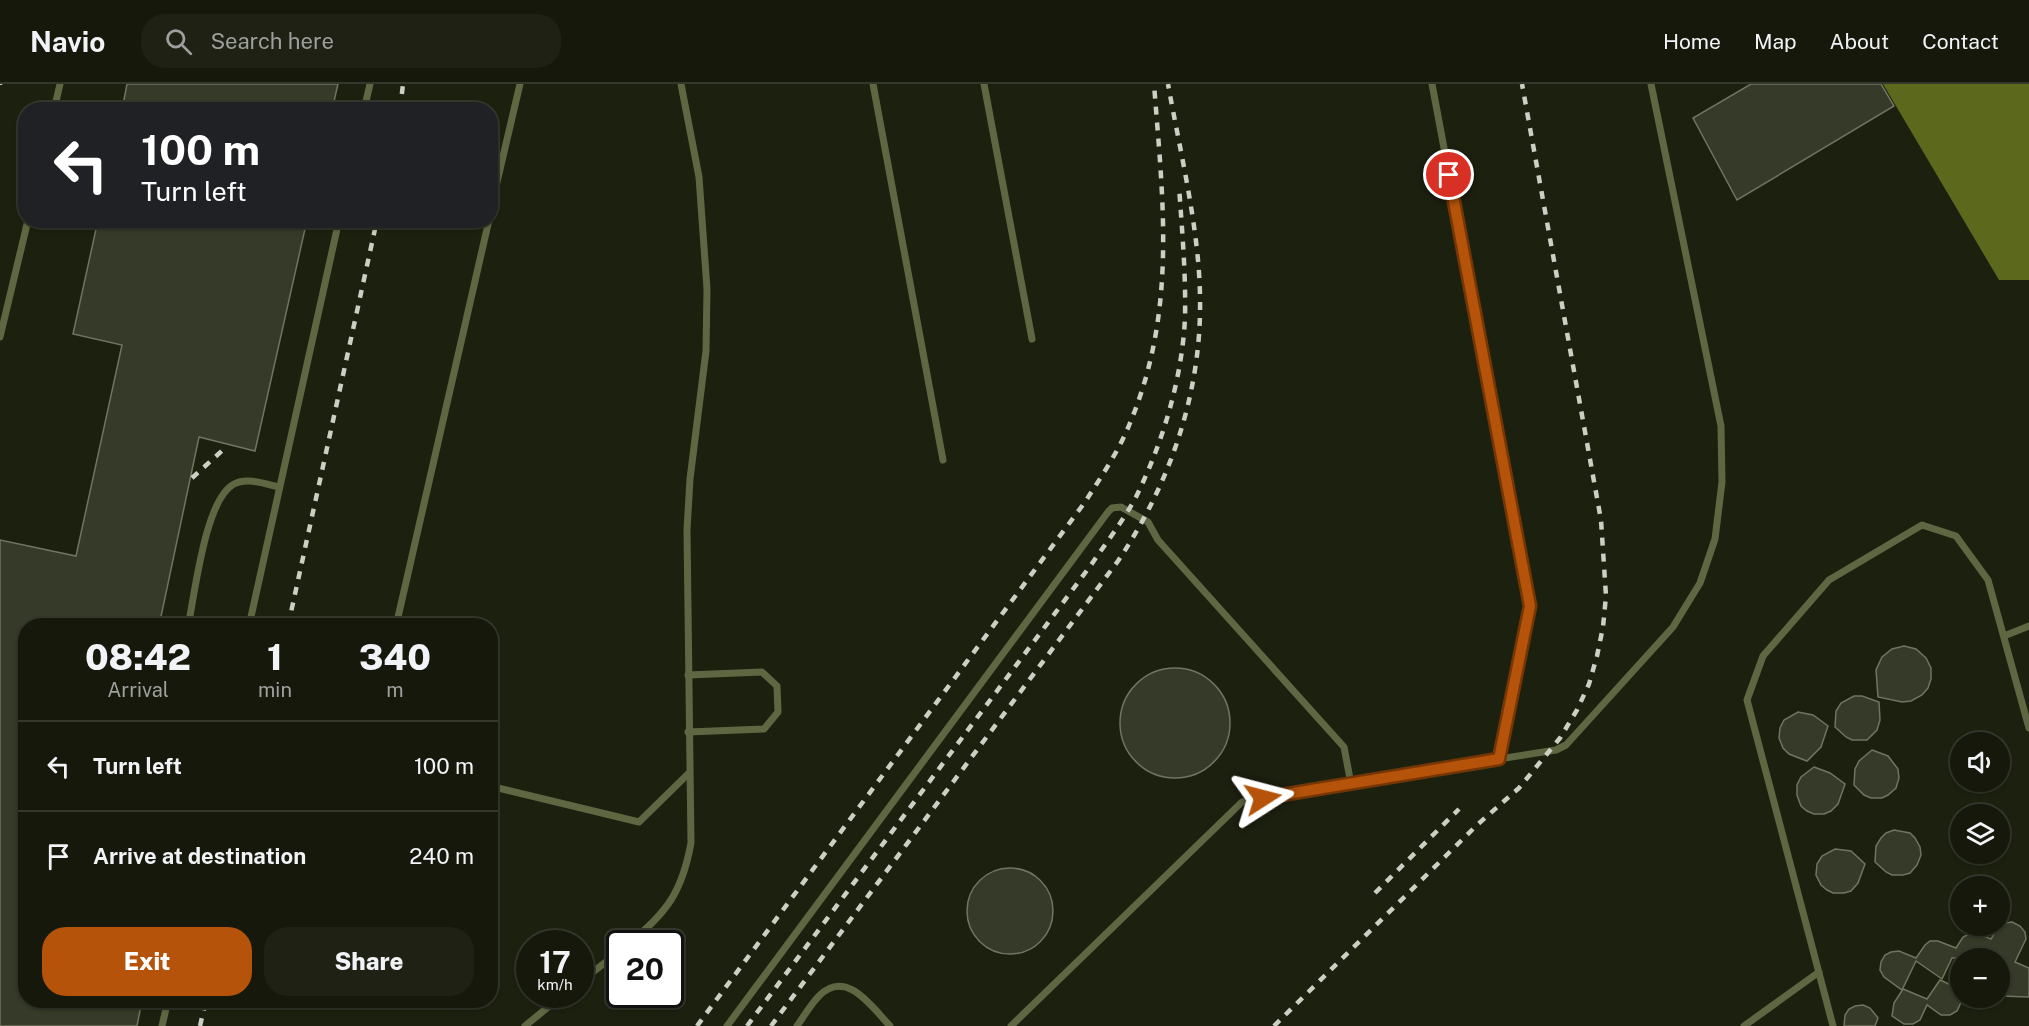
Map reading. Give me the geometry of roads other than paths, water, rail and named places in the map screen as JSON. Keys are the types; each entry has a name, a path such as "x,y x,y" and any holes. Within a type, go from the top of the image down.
{"lane":[{"path":"56,102 60,84"},
{"path":"366,102 370,84"},
{"path":"498,178 520,84"},
{"path":"643,930 660,915 677,892 686,868 691,843 687,530 690,479 706,351 707,289 699,177 681,84"},
{"path":"873,84 943,460"},
{"path":"984,84 1032,339"},
{"path":"1432,84 1530,606 1499,759"},
{"path":"1011,1026 1242,802 1556,750 1566,745 1673,627 1700,583 1715,539 1722,482 1721,426 1651,84"},
{"path":"0,337 25,228"},
{"path":"251,618 337,228"},
{"path":"398,618 487,228"},
{"path":"190,618 209,520 220,498 234,484 250,481 279,487"},
{"path":"727,1026 1108,512 1116,507 1121,507 1148,522 1158,540 1344,747 1351,784"},
{"path":"1833,1026 1747,700 1763,656 1829,580 1923,525 1956,536 1988,580 2029,728"},
{"path":"2004,636 2029,626"},
{"path":"688,675 762,672 777,686 778,712 765,729 688,732"},
{"path":"498,788 639,822 689,773"},
{"path":"594,971 606,962"},
{"path":"1744,1026 1819,972"},
{"path":"797,1026 819,996 829,988 838,986 848,987 859,993 890,1026"},
{"path":"162,1026 166,1008"},
{"path":"525,1026 547,1008"}],"railway":[{"path":"401,102 403,84"},
{"path":"697,1026 1085,502 1126,433 1145,381 1155,339 1161,297 1163,213 1154,84"},
{"path":"771,1026 1118,561 1137,531 1168,467 1189,401 1199,331 1200,296 1193,217 1168,84"},
{"path":"1274,1026 1477,825 1519,788 1560,738 1577,710 1589,684 1597,656 1606,596 1601,520 1522,84"},
{"path":"747,1026 1091,565 1136,497 1163,432 1180,364 1185,318 1185,285 1179,186"},
{"path":"290,618 375,228"},
{"path":"192,478 225,448"},
{"path":"1375,893 1459,809"},
{"path":"200,1026 204,1008"}]}
